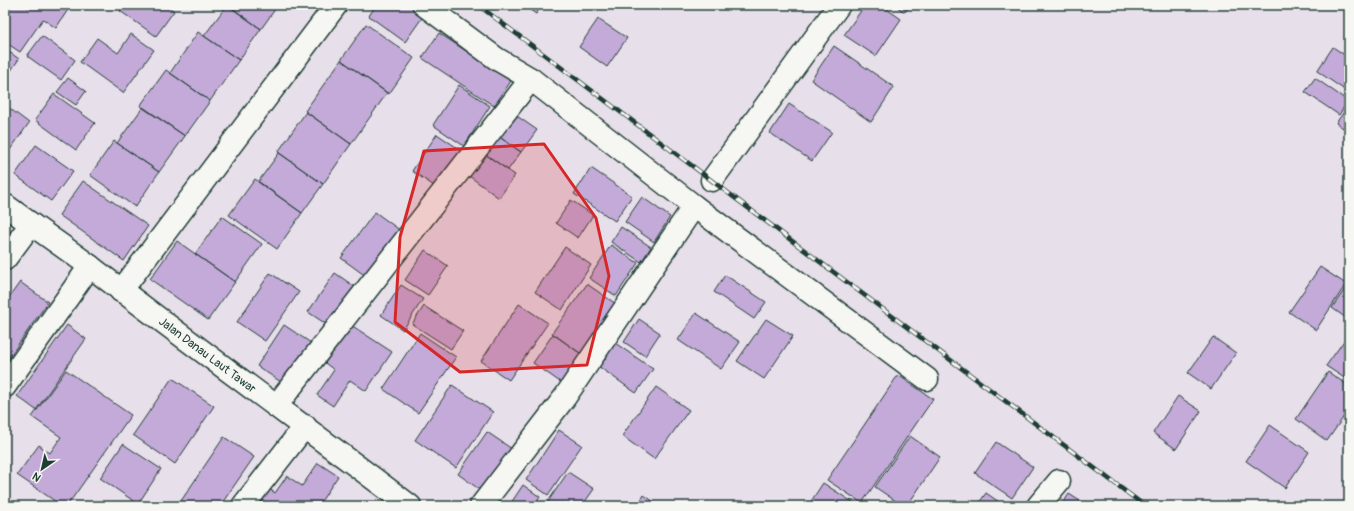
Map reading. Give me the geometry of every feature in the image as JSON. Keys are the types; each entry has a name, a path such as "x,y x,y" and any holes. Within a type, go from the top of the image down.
{"street":[{"path":"121,291 336,5"},
{"path":"424,5 497,59 531,79 694,206 927,379"},
{"path":"712,180 839,5"},
{"path":"276,406 531,79"},
{"name":"Jalan Danau Laut Tawar","path":"5,205 90,266 121,291 305,426 410,506"},
{"path":"481,506 565,397 694,206"},
{"path":"5,259 31,224"},
{"path":"5,386 90,266"},
{"path":"243,506 305,426"},
{"path":"1038,506 1059,481"}],"highlighted area":[{"path":"544,144 596,218 609,276 587,365 460,372 395,322 400,237 424,151"}],"building":[{"path":"5,5 25,5 28,8 30,5 71,5 56,28 43,19 20,52 5,42"},
{"path":"124,5 166,5 174,11 156,36 120,11"},
{"path":"227,5 261,29 239,60 204,36"},
{"path":"228,5 278,5 261,29"},
{"path":"376,5 410,5 424,15 405,42 369,16"},
{"path":"523,5 542,5 536,14"},
{"path":"865,5 881,5 901,19 876,56 844,35"},
{"path":"894,5 910,5 905,12"},
{"path":"598,19 627,38 607,67 579,47"},
{"path":"366,24 414,58 389,94 341,60"},
{"path":"198,32 239,60 210,101 170,73"},
{"path":"439,33 511,81 494,106 422,58"},
{"path":"131,34 154,50 123,93 80,62 97,38 118,53"},
{"path":"42,36 75,60 61,80 27,56"},
{"path":"834,46 894,87 871,122 811,80"},
{"path":"1333,47 1349,58 1349,93 1317,71"},
{"path":"5,49 19,59 5,79"},
{"path":"341,60 387,93 351,144 305,111"},
{"path":"166,70 210,101 185,136 140,106"},
{"path":"68,78 86,91 76,105 57,92"},
{"path":"1315,78 1348,101 1339,115 1305,92"},
{"path":"459,85 490,106 464,146 433,125"},
{"path":"54,94 95,123 76,150 35,120"},
{"path":"789,104 832,132 812,161 770,133"},
{"path":"5,105 29,123 5,157"},
{"path":"1349,105 1349,132 1336,123"},
{"path":"143,107 185,136 159,172 117,143"},
{"path":"306,112 351,144 323,184 278,152"},
{"path":"514,114 537,130 521,152 498,136"},
{"path":"437,134 462,151 437,188 412,171"},
{"path":"498,136 521,152 508,170 485,154"},
{"path":"114,141 159,172 135,207 90,175"},
{"path":"36,145 73,171 51,201 15,175"},
{"path":"279,153 323,184 302,213 258,182"},
{"path":"485,154 515,175 499,198 469,176"},
{"path":"591,168 632,196 615,221 574,194"},
{"path":"255,179 302,213 277,249 229,215"},
{"path":"83,181 148,226 124,261 59,215"},
{"path":"642,197 670,217 654,242 625,222"},
{"path":"571,200 593,215 578,238 556,223"},
{"path":"375,212 401,231 367,277 341,258"},
{"path":"222,216 262,244 235,282 195,254"},
{"path":"621,227 651,247 641,262 611,242"},
{"path":"177,241 235,282 208,320 150,279"},
{"path":"611,245 638,263 616,296 589,278"},
{"path":"565,247 591,265 562,310 535,292"},
{"path":"425,250 448,266 428,295 405,280"},
{"path":"1320,267 1346,284 1316,330 1289,312"},
{"path":"270,273 299,292 265,341 237,322"},
{"path":"335,273 358,289 332,328 308,312"},
{"path":"725,275 766,302 754,319 714,292"},
{"path":"20,282 48,302 5,363 5,303"},
{"path":"1349,283 1349,320 1332,308"},
{"path":"587,284 619,306 584,356 552,333"},
{"path":"401,285 423,299 403,330 381,315"},
{"path":"519,304 548,323 509,380 481,361"},
{"path":"424,306 463,331 451,349 412,324"},
{"path":"696,313 740,342 721,369 678,340"},
{"path":"639,319 660,333 645,356 624,342"},
{"path":"766,319 793,336 764,379 737,361"},
{"path":"67,325 86,339 36,410 17,396"},
{"path":"284,325 311,343 284,384 257,366"},
{"path":"351,325 392,352 366,391 350,380 333,406 317,395 334,370 325,363"},
{"path":"420,333 456,357 418,413 383,389"},
{"path":"553,334 584,356 563,384 533,363"},
{"path":"1213,337 1236,353 1211,389 1188,373"},
{"path":"1346,338 1349,340 1349,381 1326,366"},
{"path":"615,343 653,369 636,393 598,366"},
{"path":"66,370 131,415 67,506 62,506 17,475 39,445 50,453 61,437 32,417"},
{"path":"1328,372 1349,386 1349,409 1327,441 1296,419"},
{"path":"898,375 933,399 862,503 827,480"},
{"path":"172,378 214,406 175,464 133,435"},
{"path":"452,385 493,412 456,468 415,440"},
{"path":"656,387 689,410 654,459 622,436"},
{"path":"1178,396 1201,411 1176,449 1153,433"},
{"path":"1270,425 1309,452 1285,488 1246,461"},
{"path":"559,430 582,445 548,495 526,480"},
{"path":"487,432 512,449 483,492 458,474"},
{"path":"910,436 940,457 907,506 903,506 875,487"},
{"path":"224,437 254,457 220,506 189,506 181,501"},
{"path":"996,442 1033,467 1012,498 975,473"},
{"path":"123,444 161,469 138,504 100,478"},
{"path":"318,463 338,476 318,506 248,506 262,484 275,493 287,476 302,486"},
{"path":"568,472 594,489 582,506 545,506"},
{"path":"823,483 857,505 808,506"},
{"path":"523,485 540,497 534,506 509,506"},
{"path":"986,493 1005,506 977,506"},
{"path":"1069,494 1088,506 1061,506"},
{"path":"644,495 660,506 637,506"}],"railway":[{"path":"478,5 1145,506"}]}
